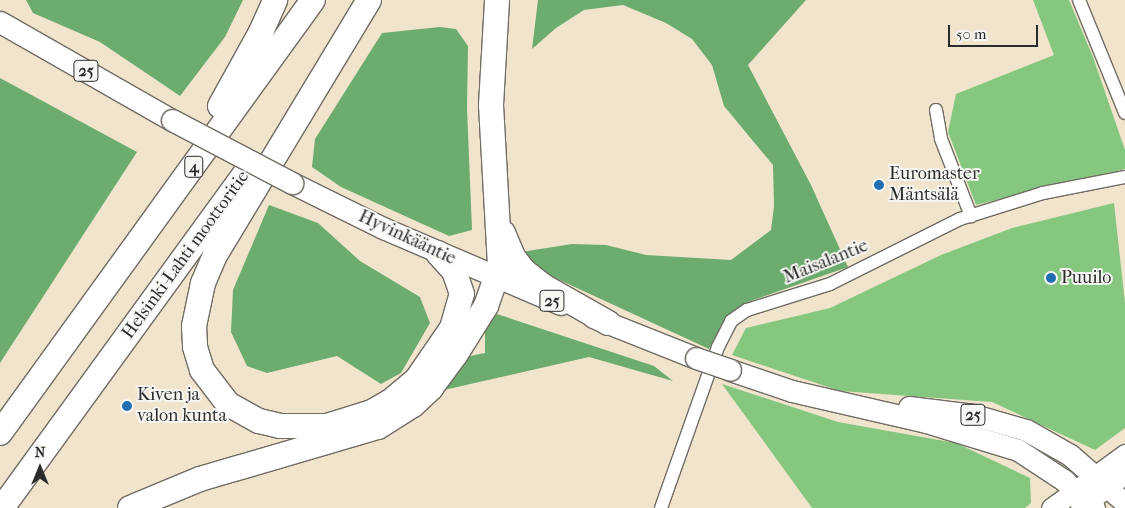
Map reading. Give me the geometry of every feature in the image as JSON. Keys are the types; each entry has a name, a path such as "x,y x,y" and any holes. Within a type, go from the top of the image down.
{"highway":[{"path":"73,331 238,78 275,0"},
{"name":"4","path":"0,433 313,0"},
{"path":"368,0 215,255 203,283 194,326 195,347 202,370 228,404 258,421 280,426 327,426 372,412 391,401 417,378 452,328 462,294 454,271 438,253"},
{"name":"Helsinki-Lahti moottoritie","path":"2,508 368,0"},
{"path":"130,508 200,479 352,437 397,417 431,388 486,306 497,279 500,248 490,105 497,0"},
{"name":"Hyvinkääntie","path":"0,22 172,120 292,182 438,253 497,279 730,370 836,403 926,422 1018,450 1065,481 1084,502"},
{"path":"498,214 505,243 524,271 544,286 608,323"},
{"name":"Hyvinkääntie","path":"836,403 932,409 974,416 1026,430 1070,455 1100,482"}],"main road":[{"path":"1051,508 1084,502 1125,454"},
{"path":"1100,482 1125,474"},
{"path":"1100,482 1125,503"}],"street":[{"path":"1079,0 1125,113"},
{"path":"936,110 941,139 971,216"},
{"name":"Maisalantie","path":"661,508 718,347 731,321 747,310 830,284 971,216 1043,193 1125,176"}],"green space":[{"path":"26,0 243,0 225,37 180,96 100,42 33,13"},
{"path":"538,0 806,0 748,65 811,185 848,267 745,303 726,317 709,349 551,276 521,252 572,244 606,245 646,255 731,260 771,230 774,206 773,165 724,106 712,65 692,39 666,23 623,5 584,10 556,28 532,49"},
{"path":"1033,0 1069,0 1093,57 1125,150 1125,169 976,205 948,132 956,94 1054,55"},
{"path":"440,27 456,29 468,46 467,108 472,230 449,236 341,187 312,167 315,139 382,33"},
{"path":"0,78 137,152 0,363"},
{"path":"1114,203 1125,303 1125,428 1095,450 992,402 840,391 732,355 746,328 830,308 941,255 1012,228"},
{"path":"269,205 318,223 360,261 420,297 430,323 401,373 381,384 337,356 267,373 247,366 231,332 233,290"},
{"path":"497,314 654,366 673,381 589,357 444,390 465,357 485,353 485,324"},
{"path":"722,384 838,422 956,443 1030,478 1031,503 1025,508 812,508"}],"place":[{"name":"Euromaster Mäntsälä","path":"879,185"},
{"name":"Puuilo","path":"1051,278"},
{"name":"Kiven ja valon kunta","path":"127,406"}]}
